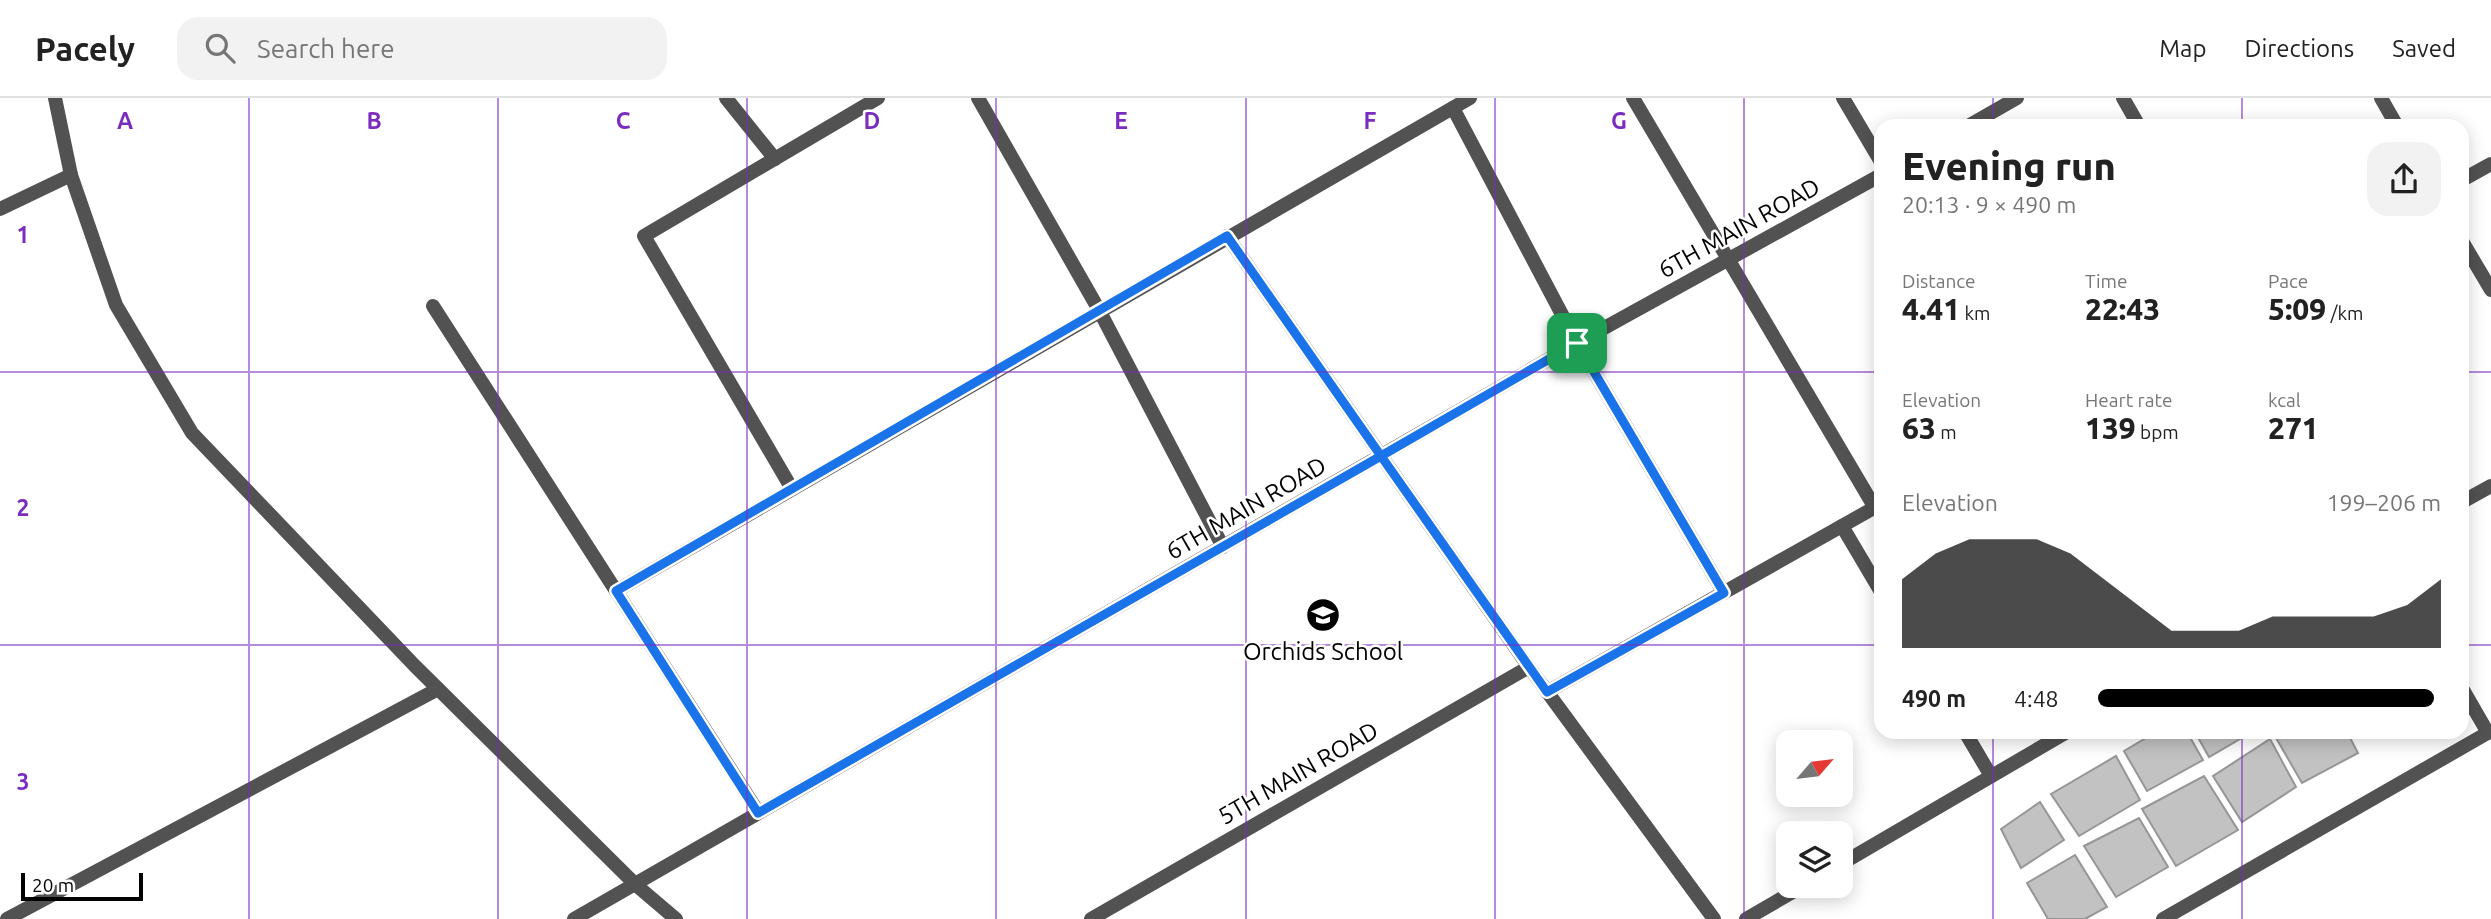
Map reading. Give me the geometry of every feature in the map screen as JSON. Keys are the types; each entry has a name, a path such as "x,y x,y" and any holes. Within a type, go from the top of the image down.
{"street":[{"path":"55,98 71,175 116,305 192,433 438,689 636,885 676,919"},
{"path":"726,98 775,159"},
{"path":"792,489 644,236 878,98"},
{"path":"978,98 1100,310 1223,547"},
{"path":"616,591 1470,98"},
{"path":"1633,98 1874,499"},
{"path":"1843,98 1874,150"},
{"path":"1980,119 2017,98"},
{"path":"2123,98 2135,119"},
{"path":"2381,98 2393,119"},
{"path":"1453,108 1577,343 1724,593"},
{"path":"2469,176 2491,164"},
{"path":"0,209 71,175"},
{"name":"6TH MAIN ROAD","path":"574,919 1577,343 1874,179"},
{"path":"1227,236 1529,667 1714,919"},
{"path":"2469,253 2491,289"},
{"path":"433,306 758,813"},
{"path":"2469,498 2491,486"},
{"path":"1547,692 1874,508"},
{"path":"1842,526 1874,580"},
{"name":"5TH MAIN ROAD","path":"1091,919 1529,667"},
{"path":"7,919 438,689"},
{"path":"2163,919 2489,732 2469,699"},
{"path":"1969,739 1991,776"},
{"path":"1853,856 2055,739"},
{"path":"1746,919 1782,898"}],"building":[{"path":"2144,739 2191,739 2203,760 2147,791 2124,751"},
{"path":"2199,739 2240,739 2209,757"},
{"path":"2270,739 2296,787 2242,822 2213,776"},
{"path":"2277,739 2351,739 2358,753 2302,783"},
{"path":"2116,756 2140,800 2079,836 2051,794"},
{"path":"2204,776 2238,830 2176,866 2142,809"},
{"path":"2040,802 2064,840 2021,868 2001,829"},
{"path":"2139,818 2168,867 2116,897 2084,846"},
{"path":"2075,855 2107,907 2085,919 2048,919 2027,883"}],"place":[{"name":"Orchids School","path":"1323,615"}],"route":[{"path":"1577,343 1381,456 1227,236 616,591 758,813 1381,456 1547,692 1724,593 1577,343"}]}
